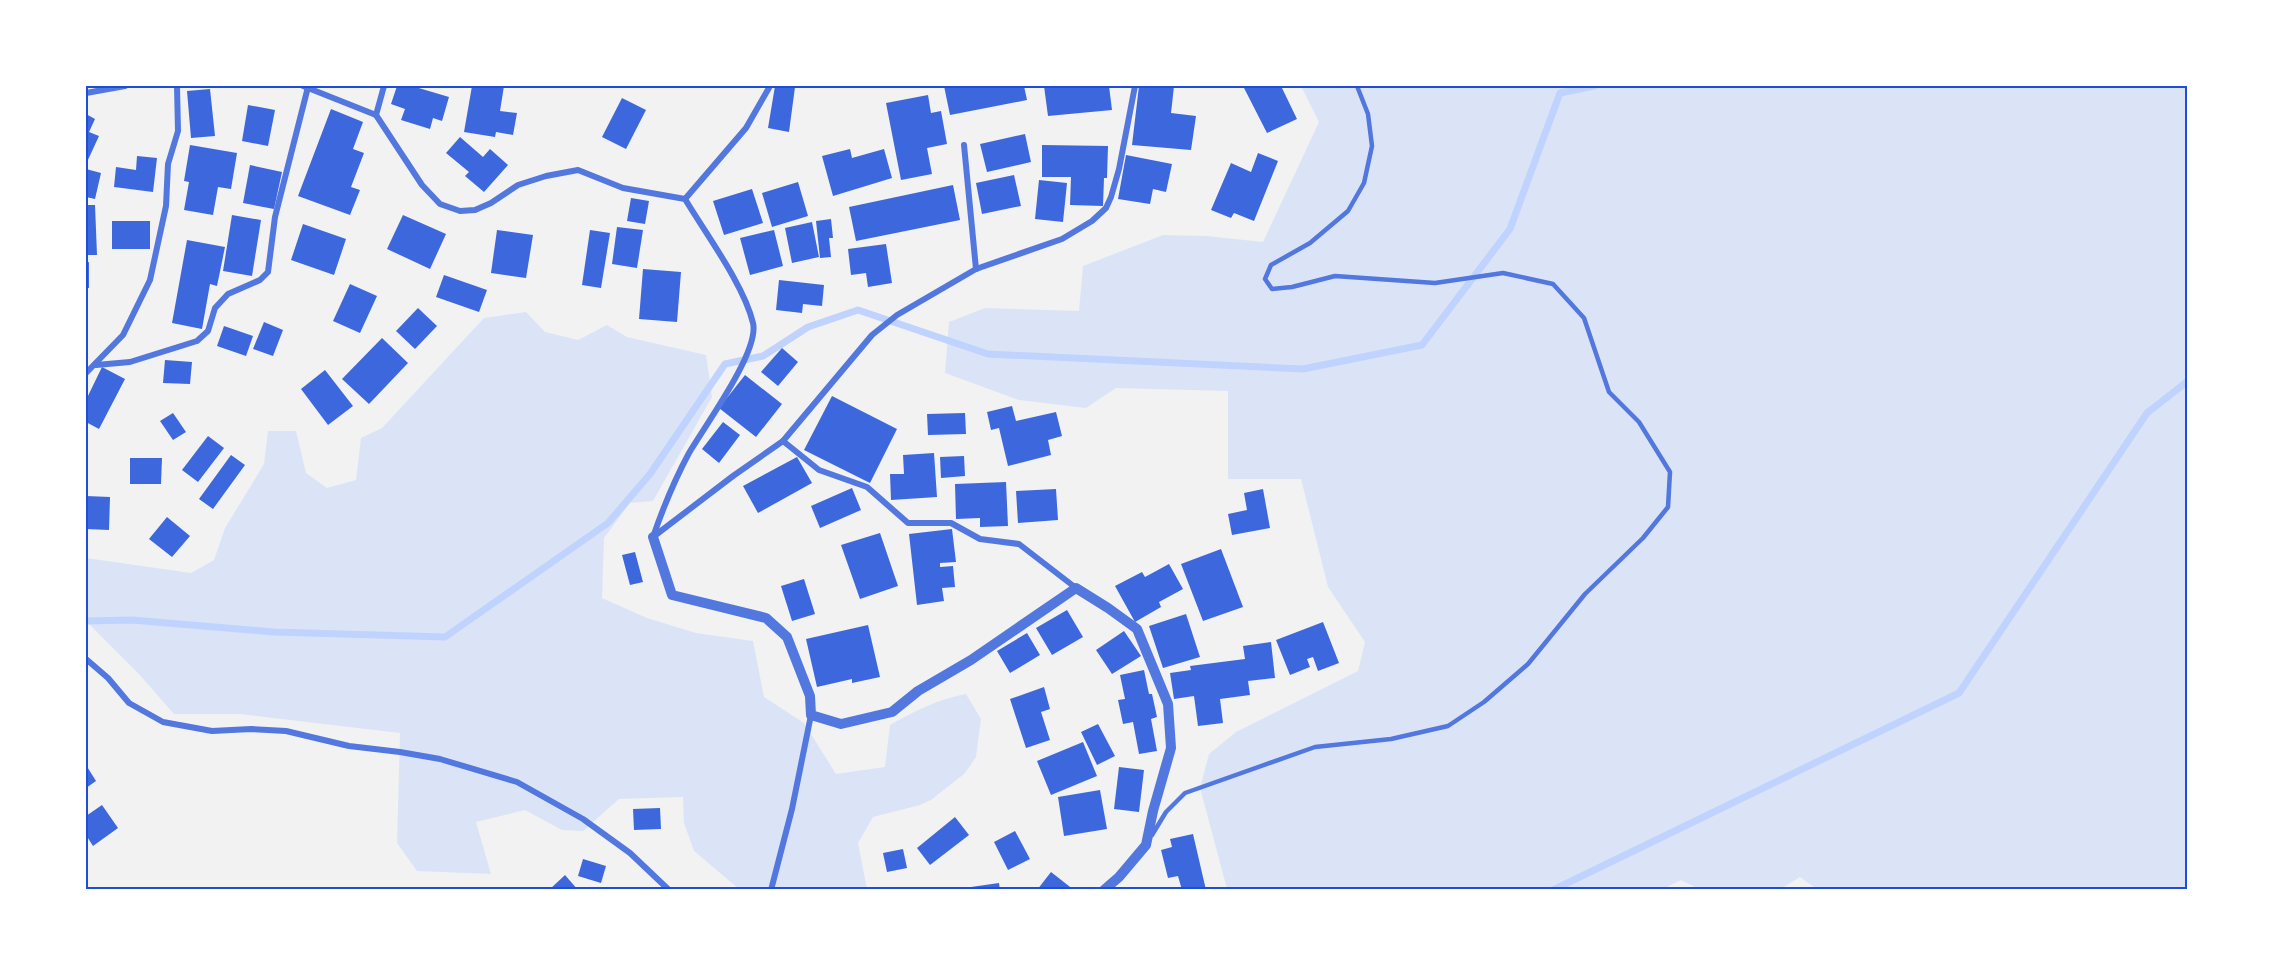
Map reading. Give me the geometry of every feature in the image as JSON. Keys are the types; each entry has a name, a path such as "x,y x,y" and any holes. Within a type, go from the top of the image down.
{"street":[{"path":"86,93 125,86"},
{"path":"86,374 123,336 150,280 166,206 168,164 178,131 177,86"},
{"path":"96,365 130,362 197,341 208,332 214,308 228,294 261,280 268,272 275,217 305,86 376,115 422,185 440,204 460,211 475,210 491,203 518,185 546,176 578,170 623,188 685,199 743,298 754,326 748,354 741,369 690,451 665,501 653,537 672,596 766,618 787,638 810,696 811,715 792,809 771,890"},
{"path":"376,115 384,86"},
{"path":"685,199 746,128 770,86"},
{"path":"653,537 783,441 872,335 897,315 976,269 1062,239 1092,221 1106,208 1119,169 1134,86"},
{"path":"964,145 976,269"},
{"path":"783,441 819,470 867,487 908,523 951,523 980,539 1019,544 1076,588 1137,629 1168,704 1171,748 1146,845 1119,877 1104,890"},
{"path":"811,715 841,724 892,712 918,691 970,660 1076,588"},
{"path":"86,659 108,678 129,703 164,722 212,730 286,731 349,746 440,759 517,782 583,819 630,853 669,890"}],"lane":[{"path":"1146,845 1166,812 1185,793 1315,747 1391,739 1448,726 1484,702 1528,664 1585,594 1643,538 1668,507 1670,472 1639,422 1609,392 1584,318 1553,284 1503,273 1435,283 1335,276 1292,287 1272,289 1265,279 1271,265 1310,243 1348,211 1364,183 1372,146 1368,114 1357,86"}],"shaded area":[{"path":"1301,86 2187,86 2187,889 1818,890 1800,877 1779,890 1699,889 1681,880 1661,890 1227,889 1200,788 1209,754 1236,732 1358,671 1365,642 1328,587 1301,479 1228,479 1228,391 1116,388 1086,408 1019,400 945,373 949,322 985,308 1079,311 1083,266 1163,235 1207,236 1263,242 1319,122"},
{"path":"526,312 545,332 578,340 607,325 627,337 706,355 712,397 653,501 630,503 604,538 602,598 647,618 696,633 753,641 764,697 804,723 836,774 885,767 890,725 936,702 966,694 981,719 976,757 964,774 931,800 873,817 858,843 867,889 739,889 694,851 684,823 683,797 619,799 583,831 562,830 525,810 476,822 491,874 417,871 397,843 400,733 240,714 174,714 138,673 86,621 86,558 191,573 214,560 225,528 264,464 268,431 296,431 306,473 327,488 356,480 361,438 382,428 484,318"}],"building":[{"path":"397,86 412,86 449,97 442,121 433,118 430,129 401,120 405,109 391,104"},
{"path":"472,86 504,86 500,111 517,113 513,135 496,132 495,137 464,132"},
{"path":"775,86 795,87 789,132 768,128"},
{"path":"944,86 1024,86 1027,100 950,115"},
{"path":"1044,86 1109,86 1112,110 1048,116"},
{"path":"1139,86 1174,86 1171,113 1196,116 1191,150 1132,145"},
{"path":"1243,86 1281,86 1297,119 1267,133"},
{"path":"210,89 215,136 191,138 187,91"},
{"path":"928,95 931,113 941,111 947,144 927,148 932,174 901,180 886,103"},
{"path":"622,98 646,110 626,149 602,137"},
{"path":"248,105 275,110 268,146 242,141"},
{"path":"331,109 363,122 353,149 364,153 351,187 360,190 350,215 298,196"},
{"path":"86,114 95,119 89,132 99,136 87,162 86,161"},
{"path":"1025,134 1031,162 987,172 980,144"},
{"path":"460,137 483,157 490,149 508,165 484,192 465,176 469,172 446,153"},
{"path":"190,145 237,153 231,189 218,187 213,215 184,210 189,182 184,181"},
{"path":"1042,145 1108,146 1103,206 1070,205 1071,177 1042,177"},
{"path":"850,149 852,158 884,149 892,178 833,196 822,156"},
{"path":"1258,153 1278,161 1254,221 1234,213 1231,218 1211,210 1231,163 1251,172"},
{"path":"1126,155 1172,164 1166,192 1153,189 1150,204 1118,199"},
{"path":"137,156 157,158 153,192 114,187 116,167 136,170"},
{"path":"250,165 282,172 274,209 243,203"},
{"path":"86,169 101,173 95,199 86,197"},
{"path":"1014,175 1021,206 982,214 976,183"},
{"path":"1039,180 1067,183 1063,222 1035,219"},
{"path":"798,182 808,216 772,227 762,193"},
{"path":"953,185 960,220 856,241 849,207"},
{"path":"752,189 763,223 724,235 713,201"},
{"path":"631,198 649,201 645,224 627,221"},
{"path":"86,205 95,205 97,255 86,255"},
{"path":"232,215 261,220 252,276 223,271"},
{"path":"403,215 446,234 430,269 387,249"},
{"path":"831,219 833,238 829,238 831,257 820,258 816,221"},
{"path":"112,221 150,221 150,249 112,249"},
{"path":"812,222 819,257 792,263 785,228"},
{"path":"303,224 346,239 334,275 291,260"},
{"path":"617,227 643,230 637,268 612,264"},
{"path":"497,230 533,235 526,278 491,273"},
{"path":"590,230 610,233 601,288 582,285"},
{"path":"774,230 783,266 750,275 740,238"},
{"path":"187,240 225,247 217,286 210,284 202,329 172,323"},
{"path":"886,244 892,283 868,287 866,273 851,275 848,249"},
{"path":"89,262 89,288 86,288 86,263"},
{"path":"643,269 681,272 677,322 639,319"},
{"path":"444,275 487,290 479,312 436,297"},
{"path":"779,280 824,285 822,306 803,304 802,313 776,310"},
{"path":"350,284 377,296 360,333 333,321"},
{"path":"418,308 437,326 415,349 396,331"},
{"path":"264,322 283,330 273,356 253,349"},
{"path":"224,326 253,336 246,356 217,346"},
{"path":"382,338 408,363 369,404 342,379"},
{"path":"782,348 798,362 778,386 761,372"},
{"path":"165,360 192,362 190,384 163,383"},
{"path":"102,367 125,379 99,429 86,422 86,400"},
{"path":"325,370 353,406 328,425 301,389"},
{"path":"745,375 782,404 756,437 719,408"},
{"path":"832,396 897,429 870,483 804,450"},
{"path":"1012,406 1016,421 1056,412 1062,436 1048,440 1051,455 1008,466 999,428 991,430 987,412"},
{"path":"173,413 186,432 173,440 160,421"},
{"path":"965,413 966,434 928,435 927,414"},
{"path":"723,422 740,435 719,463 702,449"},
{"path":"208,436 224,448 198,482 182,470"},
{"path":"934,453 937,497 891,500 890,474 904,474 903,455"},
{"path":"231,455 245,465 213,509 199,499"},
{"path":"964,456 965,476 941,478 940,457"},
{"path":"797,457 812,483 758,513 743,486"},
{"path":"130,458 162,458 161,484 130,484"},
{"path":"1006,482 1008,526 980,527 980,518 956,519 955,484"},
{"path":"852,488 861,510 820,528 811,506"},
{"path":"1056,489 1058,520 1018,523 1016,491"},
{"path":"1263,489 1270,528 1232,535 1228,514 1247,510 1244,493"},
{"path":"86,496 110,497 109,530 86,529"},
{"path":"167,517 190,536 172,557 149,539"},
{"path":"952,529 956,562 940,563 940,567 953,566 955,587 942,588 944,601 917,605 909,534"},
{"path":"880,533 898,586 860,599 841,545"},
{"path":"1221,549 1243,607 1203,621 1181,564"},
{"path":"635,552 643,582 630,585 622,555"},
{"path":"1169,564 1183,589 1159,602 1161,607 1135,622 1115,586 1142,572 1145,577"},
{"path":"804,579 815,614 792,621 781,586"},
{"path":"1067,610 1083,637 1052,655 1036,628"},
{"path":"1186,614 1200,657 1163,668 1149,626"},
{"path":"1323,622 1339,663 1318,671 1313,657 1307,659 1310,667 1290,675 1276,640"},
{"path":"868,625 880,677 852,683 852,679 817,687 806,639"},
{"path":"1124,631 1141,656 1112,674 1096,650"},
{"path":"1027,633 1040,655 1010,673 997,651"},
{"path":"1271,642 1275,678 1248,681 1250,695 1220,699 1223,723 1198,726 1194,696 1174,699 1170,673 1191,670 1190,666 1245,659 1243,646"},
{"path":"1144,670 1157,717 1151,719 1157,751 1139,754 1133,722 1123,724 1118,700 1125,699 1120,675"},
{"path":"1044,687 1050,709 1041,712 1050,740 1026,748 1010,699"},
{"path":"1098,724 1115,756 1097,765 1081,732"},
{"path":"1083,742 1097,776 1051,795 1037,761"},
{"path":"86,765 96,781 86,788"},
{"path":"1119,767 1144,770 1139,812 1114,809"},
{"path":"1100,790 1107,829 1064,836 1058,797"},
{"path":"102,805 118,828 93,846 86,835 86,816"},
{"path":"660,808 661,829 634,830 633,809"},
{"path":"955,817 969,835 930,865 917,848"},
{"path":"1015,831 1030,859 1008,870 994,842"},
{"path":"1193,834 1206,890 1182,890 1178,876 1168,878 1161,850 1172,847 1170,839"},
{"path":"903,849 907,868 887,872 883,853"},
{"path":"583,859 606,866 601,883 578,876"},
{"path":"1051,872 1074,890 1037,890"},
{"path":"565,875 578,890 549,890"},
{"path":"999,883 1000,890 964,890 964,888"}],"waterway":[{"path":"86,621 132,620 274,632 445,637 608,523 650,474 725,364 763,356 808,327 858,310 988,354 1303,369 1422,345 1510,229 1560,93 1594,86"},
{"path":"1553,890 1959,693 2147,413 2188,381"}]}
